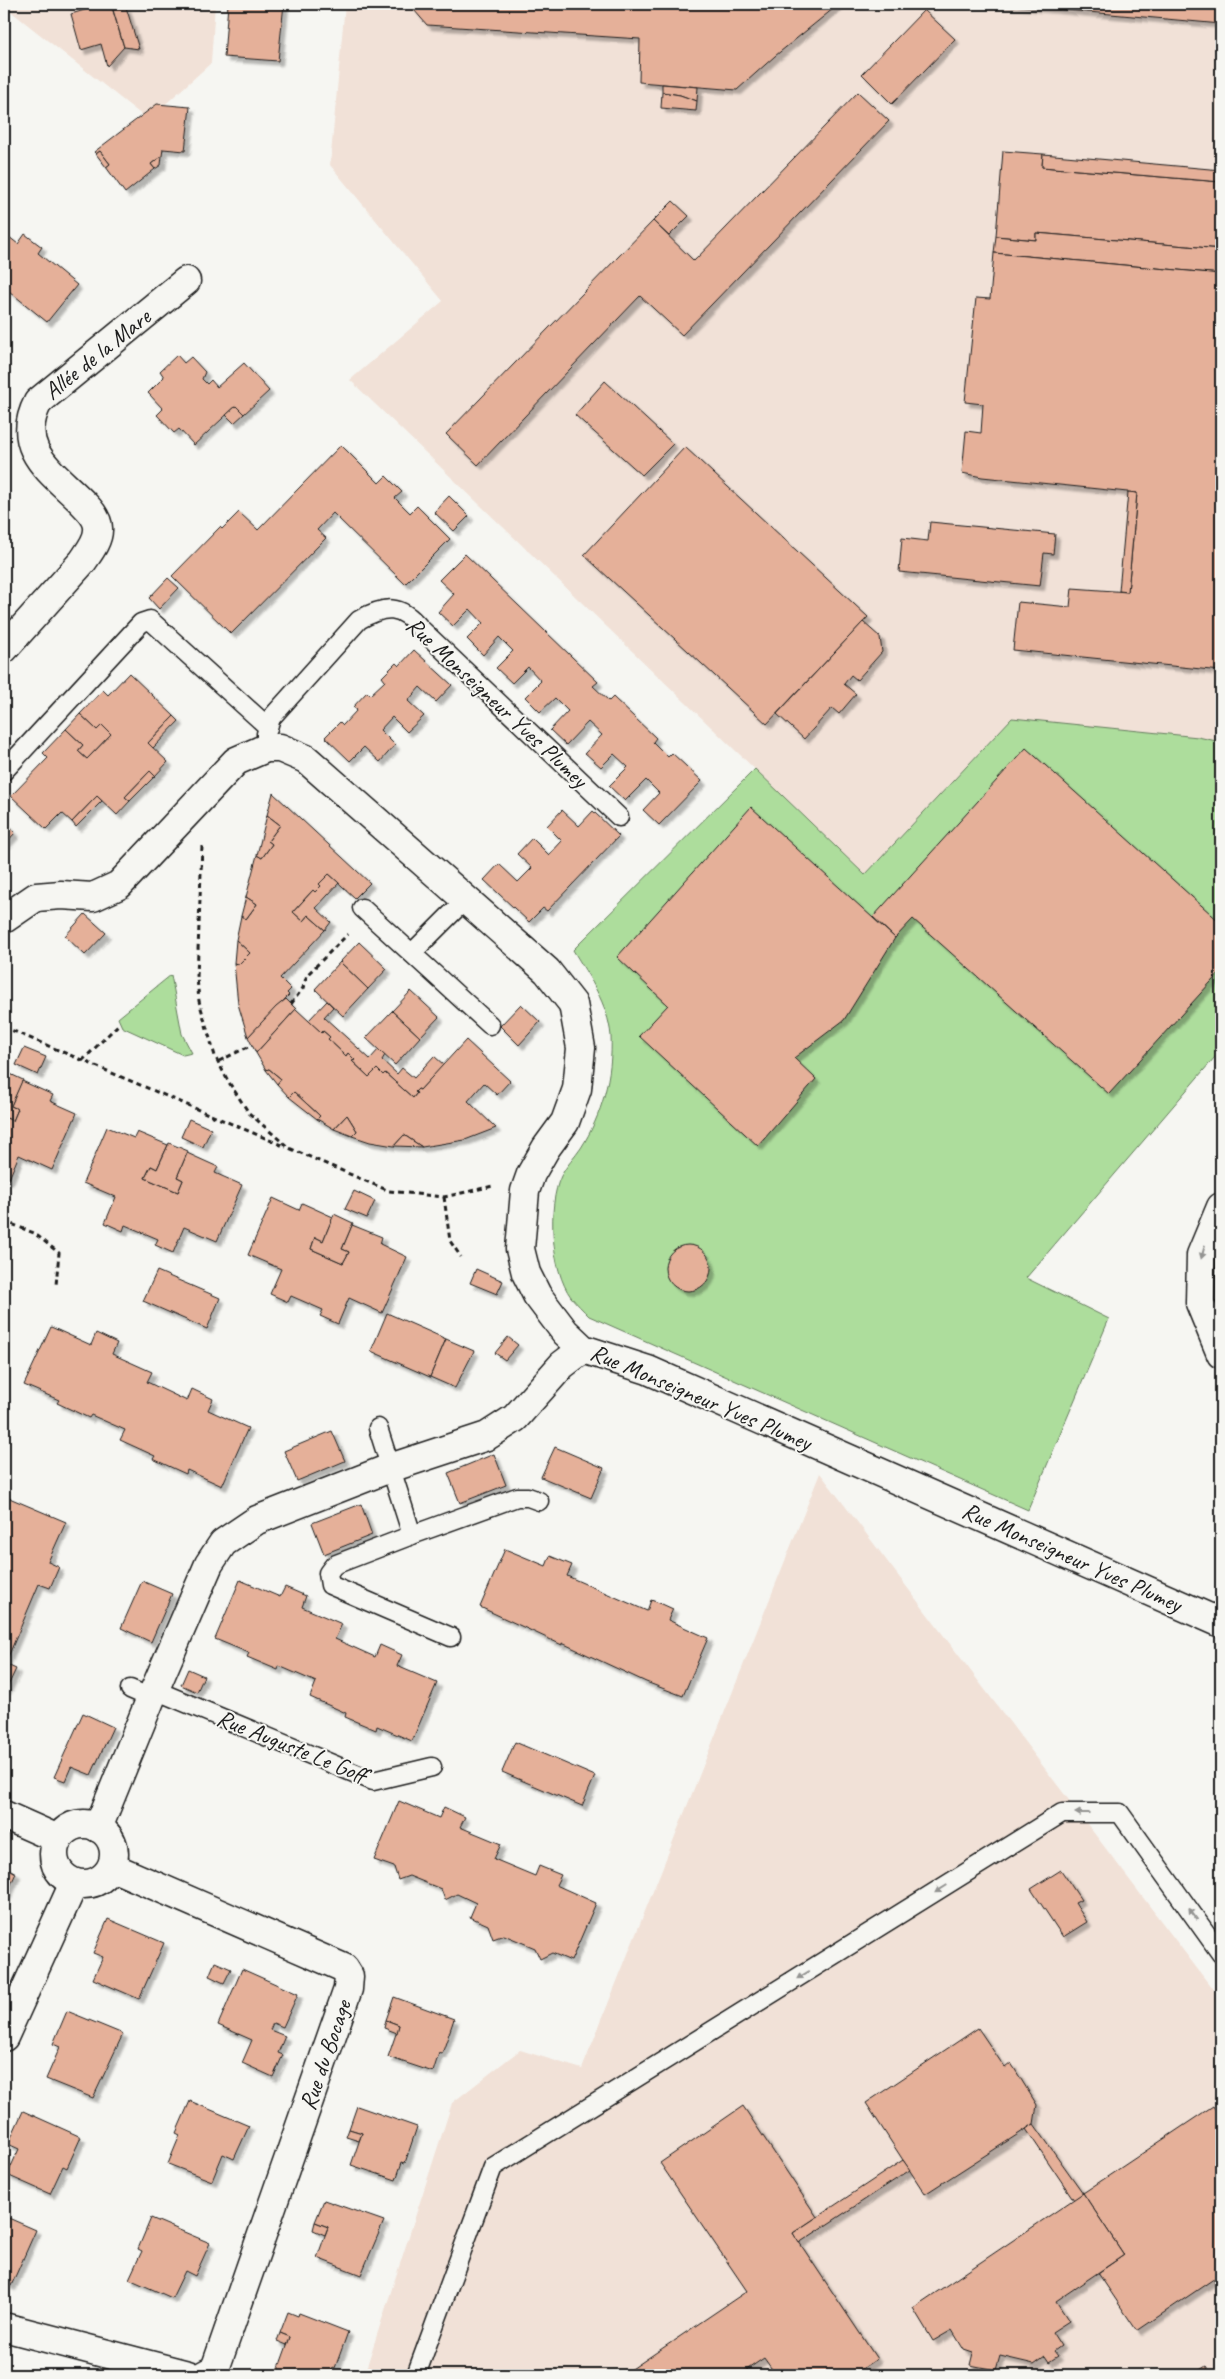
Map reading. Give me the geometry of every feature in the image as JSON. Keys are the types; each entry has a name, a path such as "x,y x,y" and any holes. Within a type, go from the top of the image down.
{"street":[{"name":"Allée de la Mare","path":"4,649 83,561 93,546 98,529 92,512 35,454 29,438 30,416 38,402 186,280"},
{"name":"Rue Monseigneur Yves Plumey","path":"4,919 36,896 93,896 119,886 204,792 236,760 267,737 280,748 294,752 306,759 547,971 573,1004 581,1048 577,1089 564,1122 531,1174 526,1191 520,1248 526,1273 537,1295 565,1332 583,1350 648,1370 1221,1623"},
{"path":"1221,1207 1201,1255 1200,1303 1221,1354"},
{"path":"98,1828 145,1692 210,1564 223,1543 257,1520 390,1468 487,1436 515,1418 536,1397 562,1365 583,1350"},
{"path":"4,1815 58,1839"},
{"path":"84,1824 98,1828 110,1838 115,1852 112,1867 103,1879 89,1884 74,1883 60,1872 54,1856 58,1839 68,1828 84,1824"},
{"name":"Rue du Bocage","path":"112,1867 344,1968 349,1976 348,1989 215,2369 204,2375"},
{"path":"4,2037 74,1883"},
{"path":"4,2327 188,2375"}],"lane":[{"name":"Rue Monseigneur Yves Plumey","path":"267,737 276,712 359,620 376,610 395,609 410,615 420,628 619,817"},
{"path":"4,771 141,623 150,620 267,737"},
{"path":"412,953 466,899"},
{"path":"364,912 412,953 490,1025"},
{"path":"378,1428 412,1535"},
{"path":"452,1637 330,1585 328,1573 334,1565 517,1497 528,1496 539,1501"},
{"name":"Rue Auguste Le Goff","path":"145,1692 373,1781 432,1767"},
{"path":"416,2375 493,2167 1062,1814 1120,1814 1221,1954"}],"path":[{"path":"204,792 197,976 200,1000 219,1062 228,1081 249,1112 289,1148"},
{"path":"291,1004 303,988 307,975 364,912"},
{"path":"82,1061 120,1023"},
{"path":"4,1028 389,1191 444,1197 501,1184"},
{"path":"219,1062 252,1045"},
{"path":"444,1197 450,1240 461,1256"},
{"path":"4,1221 34,1233 58,1254 56,1285"}],"shaded area":[{"path":"4,4 215,4 211,63 148,120 4,6"},
{"path":"345,4 1221,4 1221,742 1198,737 1012,718 865,875 350,380 443,301 330,165"},
{"path":"820,1473 1221,2000 1221,2375 364,2375 452,2103 520,2050 582,2069"}],"green space":[{"path":"1012,718 1198,737 1221,742 1221,1050 1026,1278 1109,1319 1028,1510 589,1316 571,1297 564,1285 555,1254 553,1237 554,1203 557,1188 565,1169 581,1148 595,1122 605,1094 611,1051 609,1024 602,1002 573,950 755,769 865,875"},
{"path":"171,975 182,1034 192,1053 183,1055 122,1027 118,1018"}],"building":[{"path":"111,4 124,47 107,66 101,44 81,50 71,14"},
{"path":"228,4 284,4 278,61 224,57"},
{"path":"414,4 839,4 737,90 639,82 640,39 427,25 414,10"},
{"path":"1000,4 1221,4 1221,24"},
{"path":"126,7 139,49 124,47 113,10"},
{"path":"924,10 955,39 892,104 862,74"},
{"path":"662,84 698,87 697,101 680,95 662,92"},
{"path":"662,92 680,95 697,101 696,111 661,108"},
{"path":"858,92 889,121 682,335 640,296 478,465 446,434 653,221 694,261"},
{"path":"157,104 190,107 185,151 163,149 162,156 151,164 155,169 125,193 106,167 110,164 100,151 96,154 94,152"},
{"path":"100,151 110,164 106,167 96,154"},
{"path":"1003,151 1043,154 1042,167 1221,182 1221,249 1036,233 1036,240 996,236"},
{"path":"1043,154 1221,170 1221,182 1042,167"},
{"path":"162,156 161,165 155,169 151,164"},
{"path":"673,201 689,216 669,236 653,221"},
{"path":"4,233 18,244 25,234 42,247 38,253 77,285 47,322 4,287"},
{"path":"1036,233 1221,249 1221,274 994,253 996,236 1036,240"},
{"path":"994,253 1221,274 1221,671 1013,650 1018,602 1070,607 1072,588 1128,592 1137,493 982,477 962,473 966,431 981,433 983,404 965,402 976,298 990,299"},
{"path":"177,355 184,363 191,357 205,372 202,379 207,384 211,380 217,387 244,363 269,391 244,414 236,406 194,445 179,429 174,433 157,415 163,409 148,393 164,377 160,371"},
{"path":"605,381 673,444 642,475 575,415"},
{"path":"236,406 244,414 234,423 226,415"},
{"path":"341,445 379,483 386,476 402,492 395,498 410,513 417,506 450,539 405,584 333,513 317,530 326,538 231,634 172,576 220,527 222,529 239,512 258,530"},
{"path":"685,447 868,617 767,724 584,555"},
{"path":"1128,492 1137,493 1128,592 1119,591"},
{"path":"449,496 469,516 454,531 434,512"},
{"path":"930,522 1055,534 1053,554 1044,553 1040,586 899,572 902,538 928,541"},
{"path":"465,554 598,682 593,686 609,701 613,697 656,738 653,742 668,757 672,753 702,781 659,825 643,810 659,793 646,780 625,801 609,786 628,767 614,754 601,767 585,753 602,735 588,722 566,745 550,730 568,711 555,698 540,712 525,697 541,681 528,667 512,683 496,668 513,651 499,637 483,655 467,639 483,623 470,609 453,626 438,612 454,594 439,580"},
{"path":"168,578 179,588 159,609 149,598"},
{"path":"863,622 880,637 882,652 857,680 851,675 844,684 856,694 839,714 832,708 804,739 777,714"},
{"path":"414,650 452,685 436,702 420,687 408,701 424,716 407,732 392,717 380,730 395,745 380,762 364,747 350,761 325,737 340,722 343,725 357,710 353,707 367,692 370,695 385,681 382,677 396,663 399,666"},
{"path":"129,673 174,716 148,743 168,762 155,776 150,771 125,797 130,801 117,815 97,796 72,822 62,813 46,829 11,796 48,758 43,753 66,729 83,745 78,751 87,759 111,734 102,725 97,730 80,714 103,690 108,695"},
{"path":"80,714 97,730 102,725 111,734 87,759 78,751 83,745 66,729"},
{"path":"174,716 179,721 153,748 148,743"},
{"path":"1026,748 1221,923 1221,971 1109,1094 913,919 895,938 873,917"},
{"path":"150,771 155,776 130,801 125,797"},
{"path":"273,793 370,883 355,898 329,874 319,884 321,886 315,892 313,890 293,912 303,921 308,915 325,930 280,978 291,989 287,993 289,995 248,1037 238,1004 234,963 239,964 250,953 236,940 241,916 246,919 257,904 246,897 257,855 262,858 272,844 268,841 280,825 267,815"},
{"path":"97,796 102,801 76,827 72,822"},
{"path":"751,807 895,938 844,1020 794,1058 816,1079 758,1146 639,1036 668,1005 617,957"},
{"path":"562,810 579,826 593,811 619,836 547,911 543,908 529,922 484,880 499,864 518,882 532,868 517,854 532,838 549,855 562,841 547,826"},
{"path":"267,815 280,825 268,841 272,844 262,858 257,855"},
{"path":"4,821 15,833 4,845"},
{"path":"329,874 339,883 316,908 331,922 325,930 308,915 303,921 293,912 313,890 315,892 321,886 319,884"},
{"path":"246,897 257,904 246,919 241,916"},
{"path":"85,914 106,933 85,955 65,936"},
{"path":"236,940 250,953 239,964 234,963"},
{"path":"359,942 387,969 368,989 340,962"},
{"path":"340,962 368,989 343,1016 315,989"},
{"path":"411,991 439,1017 420,1037 392,1011"},
{"path":"286,999 296,1009 256,1053 248,1037"},
{"path":"327,1001 333,1007 324,1017 370,1059 379,1049 385,1055 382,1060 397,1074 402,1068 414,1078 434,1056 444,1065 420,1090 418,1089 415,1092 417,1093 413,1098 385,1073 383,1075 377,1069 369,1077 352,1061 355,1060 348,1053 346,1056 328,1039 330,1037 308,1021"},
{"path":"521,1004 540,1022 519,1045 500,1026"},
{"path":"296,1009 322,1033 323,1031 330,1037 328,1039 346,1056 348,1053 355,1060 352,1061 369,1077 377,1069 383,1075 385,1073 413,1098 417,1093 415,1092 418,1089 420,1090 466,1040 510,1081 497,1095 484,1083 468,1101 496,1128 465,1140 422,1147 404,1135 394,1146 370,1142 352,1136 357,1131 347,1115 334,1129 317,1119 320,1116 294,1092 289,1097 277,1084 281,1079 269,1069 266,1070 256,1053"},
{"path":"392,1011 420,1037 395,1065 366,1038"},
{"path":"24,1048 46,1057 38,1075 16,1065"},
{"path":"269,1069 281,1079 277,1084 266,1070"},
{"path":"4,1071 23,1080 11,1106 18,1109 13,1121 4,1117"},
{"path":"22,1081 53,1095 50,1101 77,1113 52,1170 19,1155 8,1181 4,1179 4,1117 13,1121 18,1109 11,1106"},
{"path":"294,1092 320,1116 317,1119 289,1097"},
{"path":"347,1115 357,1131 352,1136 334,1129"},
{"path":"189,1119 211,1129 203,1147 181,1137"},
{"path":"107,1127 134,1138 137,1132 168,1145 157,1169 151,1166 145,1178 178,1192 183,1180 177,1177 187,1153 218,1167 215,1173 242,1185 217,1241 184,1227 173,1253 155,1245 158,1239 125,1225 123,1231 105,1223 116,1197 83,1183"},
{"path":"404,1135 422,1147 394,1146"},
{"path":"169,1143 188,1151 177,1177 183,1180 178,1192 145,1178 151,1166 157,1169"},
{"path":"354,1191 375,1201 367,1218 345,1209"},
{"path":"273,1198 299,1210 302,1203 333,1217 323,1241 315,1237 311,1249 343,1263 349,1252 342,1249 352,1225 382,1237 380,1244 407,1257 382,1313 349,1298 338,1324 320,1316 323,1310 291,1296 288,1302 270,1294 281,1269 248,1255"},
{"path":"334,1214 353,1223 342,1249 349,1252 343,1263 311,1249 315,1237 323,1241"},
{"path":"684,1245 692,1245 701,1249 707,1255 711,1268 707,1281 701,1287 692,1291 684,1291 675,1287 669,1281 665,1272 665,1264 669,1255 675,1249"},
{"path":"476,1269 503,1281 497,1294 470,1283"},
{"path":"157,1271 220,1298 207,1329 143,1301"},
{"path":"387,1313 446,1339 430,1377 371,1351"},
{"path":"51,1327 91,1345 96,1333 117,1343 112,1354 152,1372 147,1382 187,1401 192,1389 213,1399 208,1410 248,1428 222,1486 187,1470 186,1474 153,1459 155,1456 120,1440 125,1430 91,1415 89,1418 57,1403 59,1400 24,1385"},
{"path":"508,1337 518,1345 505,1360 495,1353"},
{"path":"446,1339 474,1351 455,1388 430,1377"},
{"path":"332,1431 345,1461 297,1481 284,1451"},
{"path":"555,1447 604,1468 591,1498 541,1477"},
{"path":"494,1454 506,1485 460,1503 448,1473"},
{"path":"7,1497 66,1522 48,1562 59,1567 50,1588 39,1584 5,1664 16,1669 6,1690 4,1689 4,1506"},
{"path":"361,1504 372,1535 324,1554 312,1523"},
{"path":"505,1549 546,1566 550,1556 572,1565 567,1576 647,1611 651,1600 673,1609 668,1620 708,1638 683,1696 646,1682 480,1607"},
{"path":"240,1580 280,1597 285,1587 306,1596 302,1607 342,1624 335,1639 375,1657 380,1645 402,1655 397,1666 437,1683 412,1741 377,1726 376,1730 345,1717 346,1713 310,1697 316,1682 279,1666 278,1670 247,1657 249,1653 215,1639"},
{"path":"142,1581 172,1594 151,1642 121,1628"},
{"path":"188,1669 204,1676 197,1692 181,1685"},
{"path":"83,1713 113,1727 91,1775 71,1767 65,1781 54,1777"},
{"path":"515,1742 595,1776 582,1806 502,1772"},
{"path":"399,1801 439,1818 444,1807 465,1817 460,1827 501,1844 494,1859 535,1876 539,1866 561,1875 556,1885 596,1903 571,1961 552,1953 540,1959 535,1948 504,1935 493,1939 488,1925 470,1917 476,1903 457,1894 445,1900 441,1889 409,1876 398,1880 394,1867 374,1860"},
{"path":"4,1866 16,1873 4,1900"},
{"path":"1061,1870 1081,1900 1075,1903 1087,1922 1063,1937 1031,1889"},
{"path":"108,1919 164,1943 139,1999 93,1979 103,1957 93,1953"},
{"path":"215,1962 231,1969 224,1983 209,1976"},
{"path":"242,1969 298,1994 283,2027 273,2023 270,2030 285,2036 278,2053 283,2055 273,2077 242,2063 252,2040 218,2025"},
{"path":"394,1997 454,2019 442,2054 439,2053 433,2072 388,2057 399,2025 386,2020"},
{"path":"67,2011 123,2034 93,2098 46,2079 60,2047 53,2044"},
{"path":"386,2020 399,2025 397,2033 384,2028"},
{"path":"978,2028 1005,2068 1011,2063 1037,2105 1034,2124 925,2194 866,2103"},
{"path":"190,2101 249,2126 234,2159 223,2154 212,2181 168,2164 180,2135 176,2133"},
{"path":"357,2106 417,2127 405,2163 402,2162 396,2180 351,2165 362,2133 349,2129"},
{"path":"743,2106 817,2217 793,2233 877,2359 853,2375 776,2375 764,2358 739,2375 623,2375 747,2291 660,2163"},
{"path":"1213,2106 1221,2118 1221,2274 1137,2331 1098,2273 1124,2255 1083,2193"},
{"path":"23,2111 81,2137 67,2168 63,2166 50,2194 7,2175 19,2149 8,2144"},
{"path":"1034,2124 1083,2193 1074,2200 1026,2129"},
{"path":"349,2129 362,2133 359,2141 346,2137"},
{"path":"903,2160 910,2170 799,2243 793,2233"},
{"path":"1083,2193 1124,2255 1056,2301 1069,2321 1052,2332 1061,2346 1054,2351 1058,2356 1049,2362 1045,2356 1034,2364 1000,2356 996,2370 970,2365 973,2353 964,2350 952,2330 933,2341 913,2308"},
{"path":"324,2200 384,2221 361,2275 317,2258 328,2227 315,2222"},
{"path":"4,2216 36,2230 11,2286 4,2283"},
{"path":"151,2218 210,2243 195,2276 185,2271 172,2298 129,2279 142,2251 138,2249"},
{"path":"315,2222 328,2227 325,2235 313,2230"},
{"path":"288,2312 298,2316 299,2313 348,2332 335,2368 333,2367 329,2375 284,2375 277,2373 290,2337 280,2333"},
{"path":"280,2333 290,2337 287,2345 277,2341"},
{"path":"1206,2366 1212,2375 1192,2375"}]}
